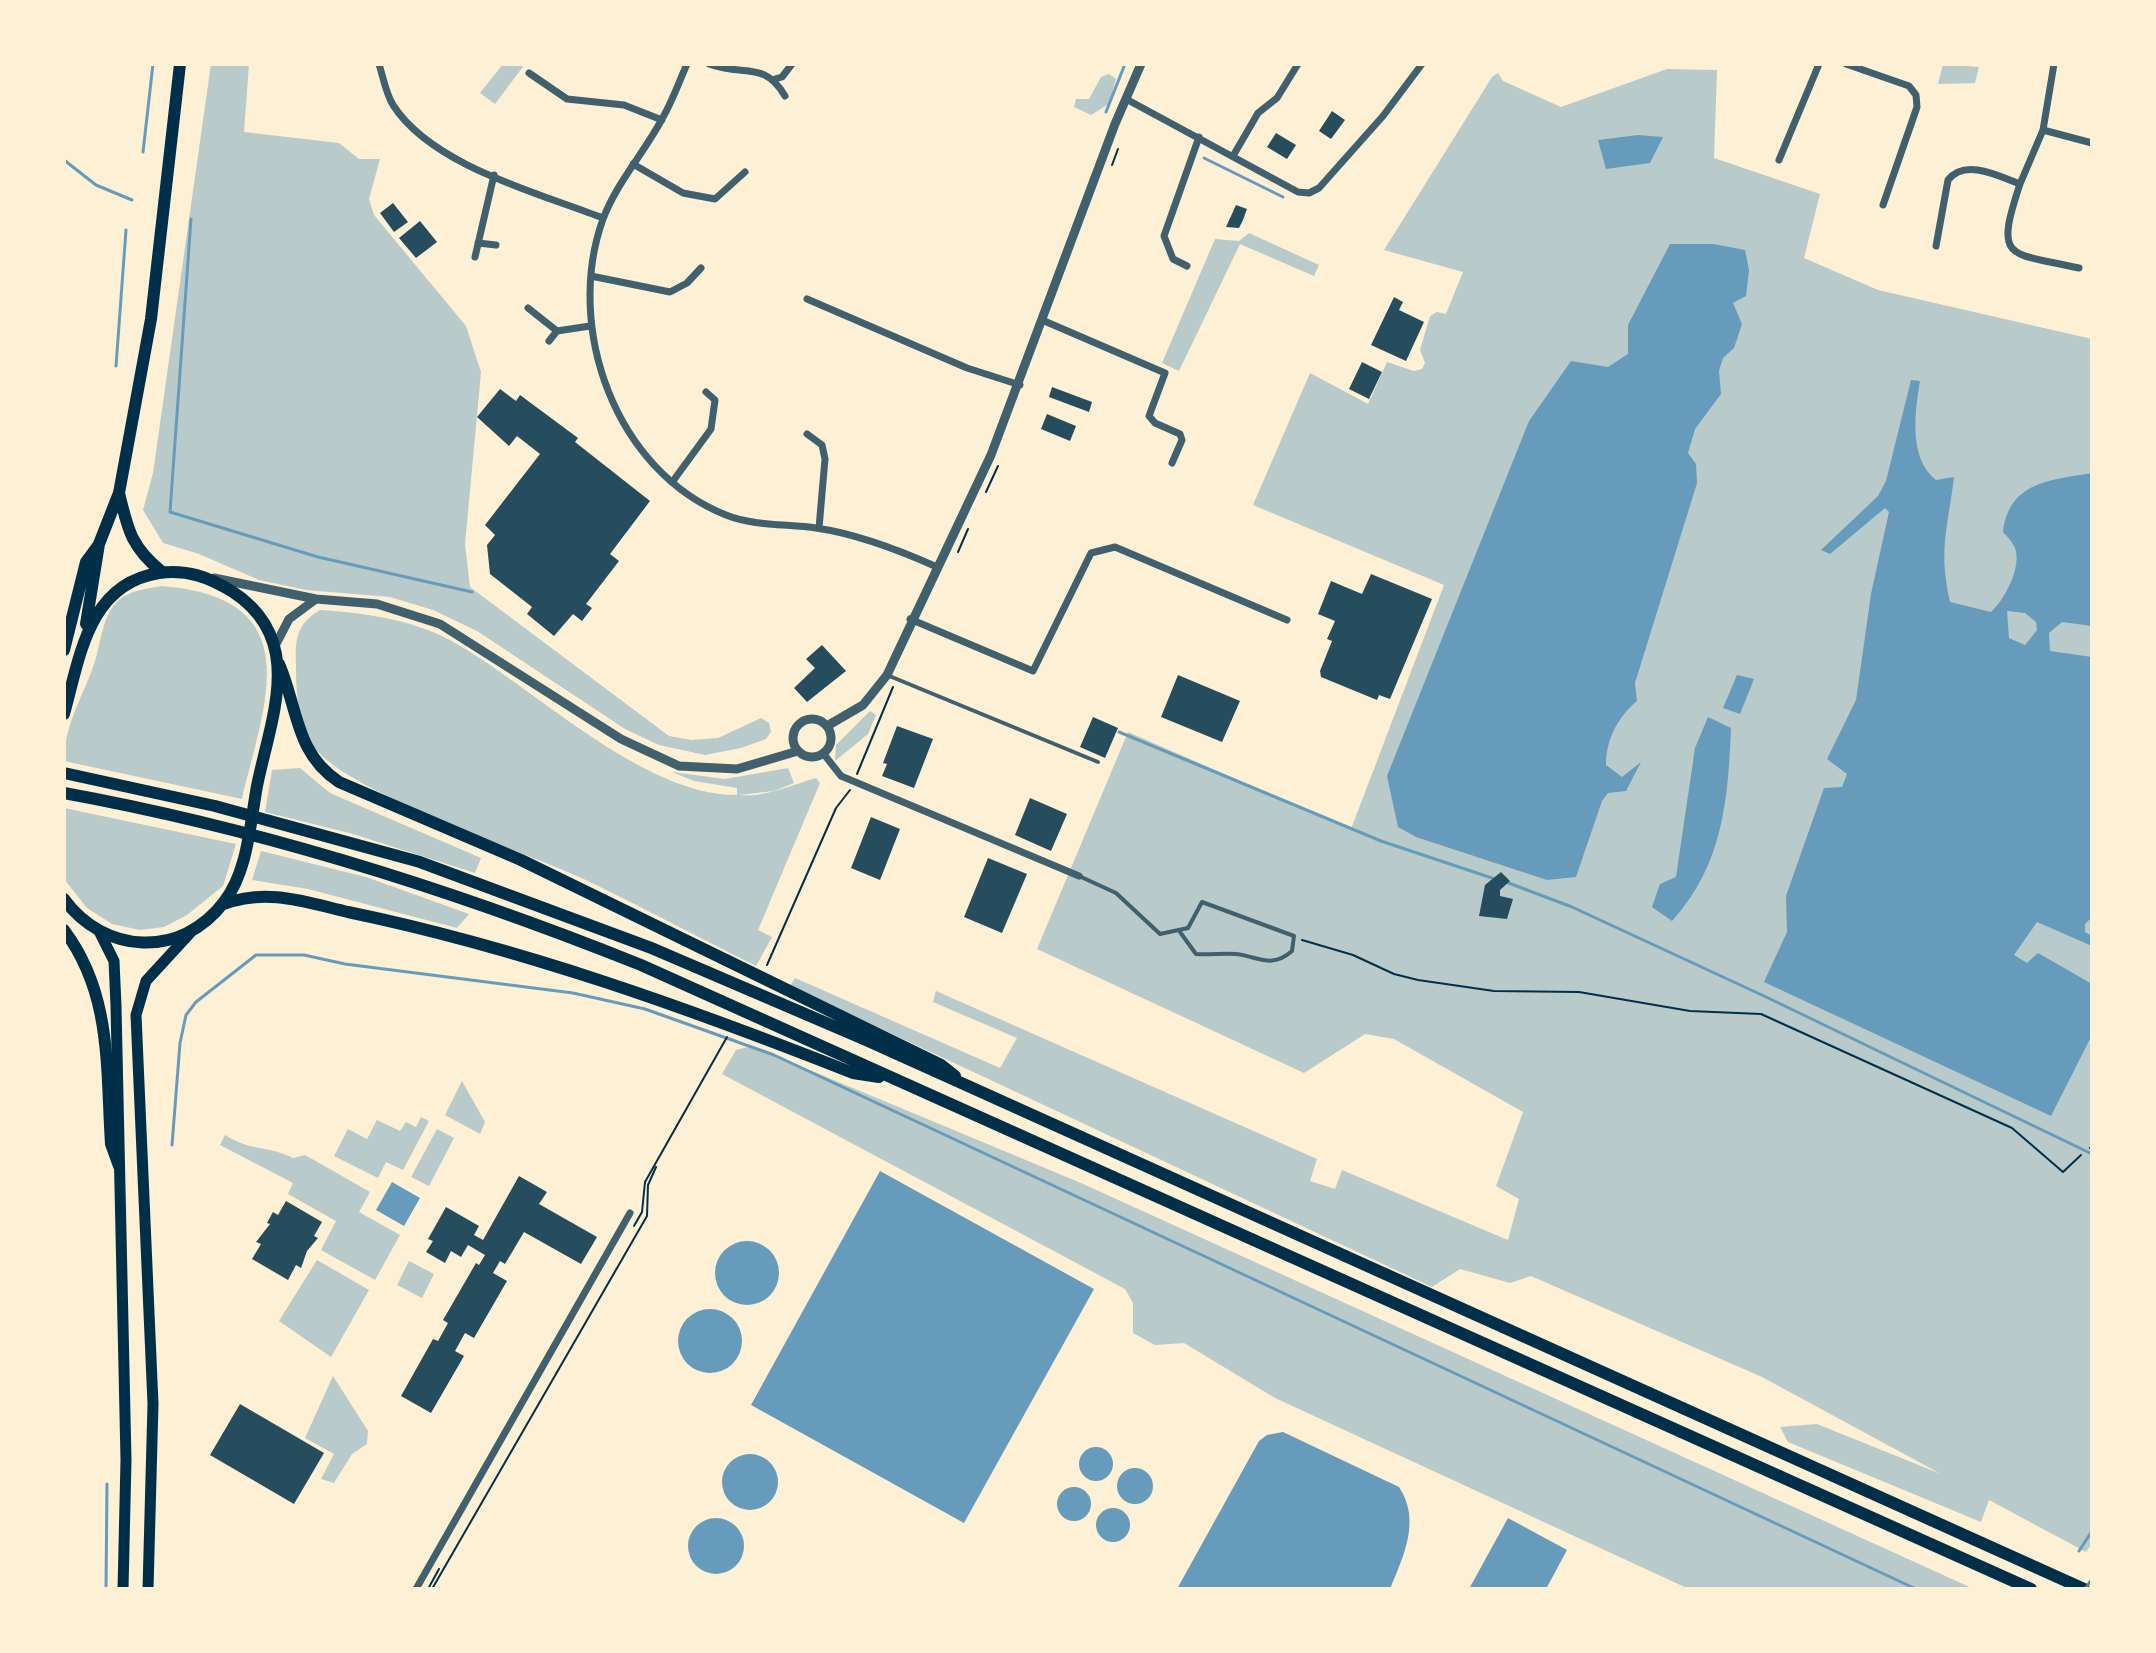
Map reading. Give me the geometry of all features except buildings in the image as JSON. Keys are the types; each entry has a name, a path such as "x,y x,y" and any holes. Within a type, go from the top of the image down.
{"highway":[{"path":"64,714 83,643 99,544 119,493 151,319 180,64"},
{"path":"119,493 130,538 162,572"},
{"path":"64,650 86,562 99,544"},
{"path":"83,643 94,618 109,597 130,582 162,572 205,576 241,598 259,614 276,644 295,724 307,752 323,772 339,782 521,860 841,1015 941,1065 969,1088"},
{"path":"64,911 100,933 124,942 143,944 191,931 222,905 233,888 274,712 279,664"},
{"path":"64,690 74,678"},
{"path":"64,773 276,821 434,867 649,947 2084,1589"},
{"path":"64,793 302,847 425,885 641,965 2031,1589"},
{"path":"222,905 243,897 273,895 445,933 615,984 853,1073 898,1080"},
{"path":"64,899 79,919"},
{"path":"64,930 77,948 99,996 111,1144 119,1166"}],"main road":[{"path":"150,1589 153,1404 136,1015 146,981 191,931"},
{"path":"100,933 114,961 126,1460 123,1589"}],"street":[{"path":"379,64 393,104 418,133 453,158 603,218"},
{"path":"687,64 662,120 603,218 591,276 590,326 611,400 638,448 673,481 727,516 819,528 889,546 937,567"},
{"path":"709,64 730,72 764,73 775,79 785,96"},
{"path":"775,79 782,77 792,64"},
{"path":"827,726 863,705 887,675 910,619 991,455 1141,64"},
{"path":"1233,156 1258,113 1277,98 1298,64"},
{"path":"1126,99 1298,192 1319,188 1383,116 1422,64"},
{"path":"1779,160 1819,64"},
{"path":"1846,64 1862,66 1909,86 1916,95 1917,107 1883,205"},
{"path":"2054,64 2043,130 2005,228 2009,245 2018,254 2079,268"},
{"path":"529,73 567,99 624,105 662,120"},
{"path":"2043,130 2092,143"},
{"path":"1187,266 1173,259 1164,236 1199,137"},
{"path":"633,164 683,193 715,199 745,172"},
{"path":"1936,246 1948,180 1954,173 1964,169 1988,172 2020,184"},
{"path":"475,257 494,175"},
{"path":"478,243 496,245"},
{"path":"591,276 670,292 687,283 701,268"},
{"path":"687,283 695,289"},
{"path":"807,299 967,368 1020,385"},
{"path":"528,308 557,331"},
{"path":"1042,320 1165,373 1149,416 1155,423 1180,434 1182,440 1172,463"},
{"path":"549,341 557,331 590,326"},
{"path":"673,481 711,429 715,400 706,392"},
{"path":"807,434 822,445 825,459 819,528"},
{"path":"910,619 1033,671 1091,553 1115,547 1287,620"},
{"path":"205,576 316,599 377,604 440,624 621,739 679,766 737,769 798,751"},
{"path":"276,644 289,619 316,599"},
{"path":"815,719 827,726 830,740 823,753 810,757 798,751 792,735 802,721 815,719"},
{"path":"823,753 841,776 1079,876"},
{"path":"416,1589 532,1380 630,1213"}],"lane":[{"path":"887,675 1098,762"},
{"path":"1079,876 1116,893 1160,934 1188,928 1202,902 1294,936 1292,951 1282,960 1266,963 1236,954 1196,954 1180,932"}],"path":[{"path":"826,832 836,808 851,788"},
{"path":"1294,936 1418,980 1494,991 1579,992 1690,1011 1761,1014 2012,1128 2063,1172 2081,1155"},
{"path":"432,1589 647,1216 648,1185 658,1162 641,1191 642,1204"}],"shaded area":[{"path":"211,64 249,64 244,132 339,143 359,159 380,159 369,199 374,215 466,326 481,372 465,544 470,587 669,736 691,740 718,738 761,718 769,723 771,732 766,739 705,755 659,745 625,729 477,631 433,610 390,597 306,590 259,580 199,554 163,543 143,510 153,473"},
{"path":"503,64 525,64 495,104 480,93"},
{"path":"1943,64 1979,67 1975,83 1938,84"},
{"path":"1667,69 1717,70 1714,158 1820,194 1804,258 1878,290 2092,339 2092,1543 2086,1552 1989,1500 1981,1522 1788,1442 1780,1427 1817,1424 1941,1474 1762,1377 1531,1276 1510,1283 1460,1269 1432,1287 790,986 795,978 1000,1068 1017,1038 933,1002 936,991 1317,1159 1310,1181 1335,1189 1342,1170 1508,1240 1519,1199 1496,1186 1523,1112 1394,1039 1365,1034 1304,1073 1037,949 1128,732 1351,829 1444,585 1253,505 1310,373 1368,404 1387,362 1414,371 1422,369 1425,363 1420,350 1430,316 1437,312 1446,314 1463,272 1384,250 1492,77 1498,73 1503,81 1561,107"},
{"path":"1109,74 1116,79 1109,104 1091,115 1074,107 1076,99 1089,99 1101,77"},
{"path":"1249,233 1319,265 1314,276 1240,244 1179,371 1162,363 1215,239 1239,241"},
{"path":"162,586 208,594 240,610 258,632 266,659 266,690 261,725 242,799 64,761 70,724 93,667 111,609 126,595"},
{"path":"320,610 386,618 450,640 589,735 664,778 701,790 737,795 737,788 694,781 672,772 725,779 788,768 794,783 774,791 739,795 749,795 768,793 816,778 820,783 758,930 772,937 756,966 588,881 400,802 333,765 309,739 299,708 297,687 296,648 299,634 306,621"},
{"path":"870,711 876,715 868,734 835,761 836,745"},
{"path":"300,768 330,793 481,858 475,873 353,834 265,812 272,770"},
{"path":"64,808 236,844 223,886 187,915 164,927 140,930 112,924 87,908 64,879"},
{"path":"261,851 366,877 469,914 457,928 308,889 252,880"},
{"path":"752,1046 1081,1183 1974,1589 1689,1589 1275,1398 1184,1343 1155,1345 1133,1333 1133,1303 1125,1289 722,1074 736,1050"},
{"path":"462,1081 485,1122 480,1134 445,1115"},
{"path":"421,1117 429,1121 403,1170 386,1162 378,1178 334,1156 348,1129 367,1139 377,1120 400,1131 406,1122 416,1127"},
{"path":"437,1129 454,1138 429,1186 411,1177"},
{"path":"225,1135 243,1144 293,1158 305,1155 370,1192 359,1212 400,1235 375,1280 321,1250 336,1221 288,1194 293,1183 220,1145"},
{"path":"317,1260 369,1290 331,1357 279,1321"},
{"path":"409,1261 434,1274 422,1298 397,1285"},
{"path":"333,1376 368,1431 367,1444 352,1454 334,1483 321,1479 334,1454 305,1438"}],"water":[{"path":"1638,135 1663,137 1650,163 1606,169 1598,140"},
{"path":"1670,244 1713,244 1745,250 1749,270 1746,296 1733,303 1742,324 1734,348 1723,358 1719,371 1721,394 1695,429 1688,453 1696,464 1697,483 1635,683 1637,701 1619,721 1608,746 1606,765 1622,777 1641,762 1626,791 1608,793 1602,801 1576,877 1547,880 1416,837 1398,827 1387,776 1529,421 1571,361 1608,367 1628,354 1628,325"},
{"path":"1911,380 1920,381 1916,434 1921,459 1936,480 1954,477 1944,552 1950,602 1991,612 2007,591 2016,564 2015,548 2003,532 2014,503 2034,486 2092,473 2092,626 2062,622 2049,633 2050,651 2092,657 2092,917 2085,924 2085,932 2092,936 2092,946 2037,922 2014,955 2027,963 2038,953 2092,984 2092,1035 2051,1116 1764,982 1787,932 1786,896 1824,788 1842,787 1847,774 1827,759 1856,700 1871,594 1889,512 1885,508 1830,554 1821,550 1878,496 1886,481","holes":["2007,611 2025,613 2036,622 2037,630 2025,645 2009,638"]},
{"path":"1737,675 1754,679 1740,714 1723,708"},
{"path":"1708,717 1731,728 1728,781 1720,830 1702,877 1672,921 1652,907 1660,884 1676,877 1695,748"},
{"path":"880,1171 1094,1289 964,1523 751,1405"},
{"path":"392,1182 420,1198 404,1226 376,1210"},
{"path":"747,1241 770,1250 779,1273 770,1296 747,1305 724,1296 715,1273 724,1250"},
{"path":"710,1309 733,1318 742,1341 733,1364 710,1373 687,1364 678,1341 687,1318"},
{"path":"1283,1432 1399,1487 1406,1499 1410,1525 1405,1550 1390,1589 1177,1589 1259,1441 1267,1435"},
{"path":"1096,1447 1108,1452 1113,1464 1108,1476 1096,1481 1084,1476 1079,1464 1084,1452"},
{"path":"750,1454 770,1462 778,1482 770,1502 750,1510 730,1502 722,1482 730,1462"},
{"path":"1135,1468 1148,1473 1153,1486 1148,1499 1135,1504 1122,1499 1117,1486 1122,1473"},
{"path":"1074,1487 1086,1492 1091,1504 1086,1516 1074,1521 1062,1516 1057,1504 1062,1492"},
{"path":"1113,1508 1125,1513 1130,1525 1125,1537 1113,1542 1101,1537 1096,1525 1101,1513"},
{"path":"716,1518 736,1526 744,1546 736,1566 716,1574 696,1566 688,1546 696,1526"},
{"path":"1508,1518 1567,1550 1546,1589 1469,1589"}],"waterway":[{"path":"143,152 153,64"},
{"path":"1106,112 1125,64"},
{"path":"1204,158 1283,197"},
{"path":"64,160 96,185 132,200"},
{"path":"191,219 170,512 318,557 472,592"},
{"path":"116,366 126,230"},
{"path":"1119,732 1381,841 1495,879"},
{"path":"1506,882 1572,907 1764,996 2092,1154"},
{"path":"172,1145 180,1043 186,1015 196,1002 256,955 304,955 345,964 573,993 645,1009 774,1055 1916,1589"},
{"path":"106,1589 107,1484"},
{"path":"2079,1551 2092,1531"}],"railway":[{"path":"2085,1589 2092,1579"}]}
